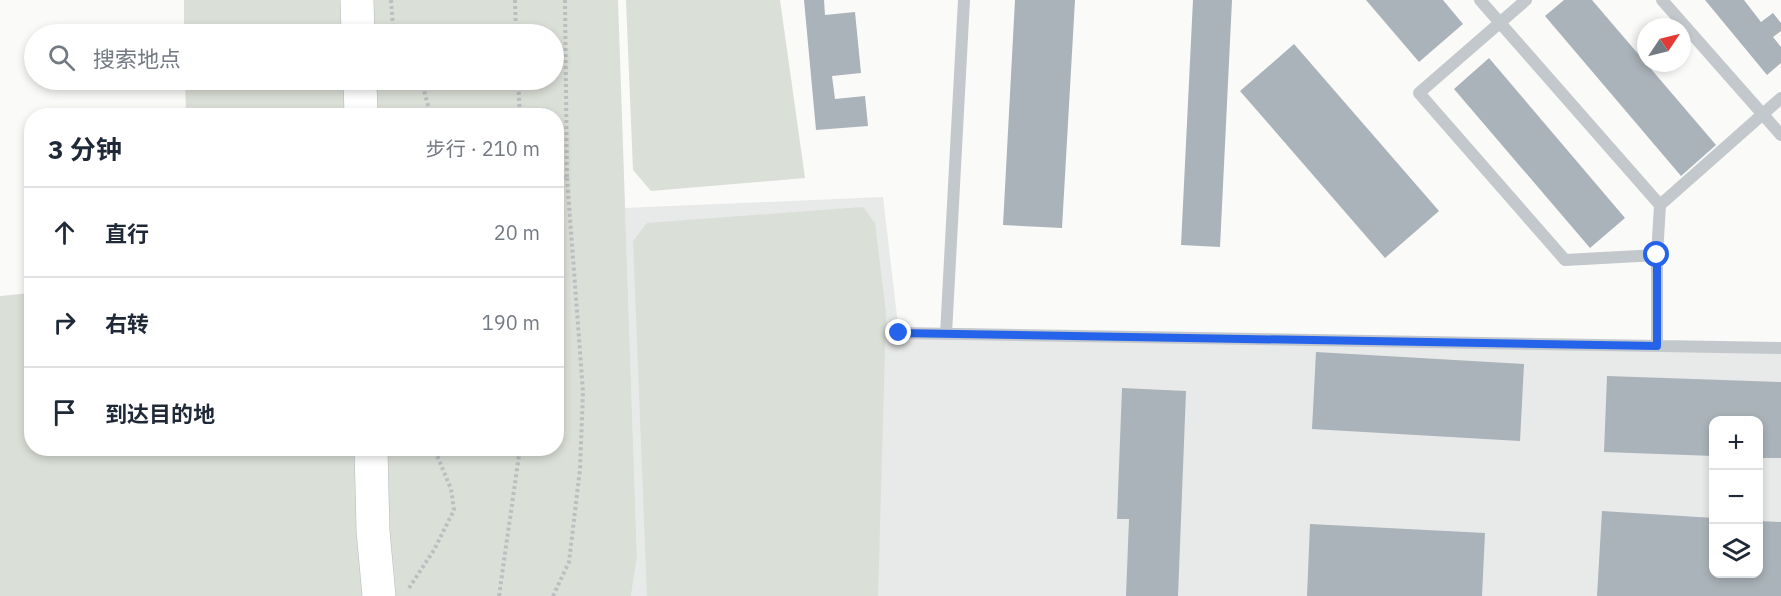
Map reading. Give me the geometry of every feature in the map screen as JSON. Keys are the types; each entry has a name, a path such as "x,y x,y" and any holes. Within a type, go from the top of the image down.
{"street":[{"path":"357,0 358,24"},
{"path":"360,90 361,108"},
{"path":"371,456 373,531 393,594"}],"lane":[{"path":"946,334 964,0"},
{"path":"1480,0 1660,205 1657,255 1657,346"},
{"path":"1526,0 1419,93 1565,260 1657,255"},
{"path":"1662,0 1781,135"},
{"path":"1660,205 1781,98"},
{"path":"899,333 1781,348"}],"path":[{"path":"391,0 393,24"},
{"path":"515,0 516,24"},
{"path":"553,596 569,562 580,469 583,403 567,177 565,0"},
{"path":"424,90 429,108"},
{"path":"519,90 520,108"},
{"path":"393,594 420,574 454,510 451,489 437,456"},
{"path":"499,596 519,456"}],"shaded area":[{"path":"184,0 618,0 637,557 631,596 0,596 0,296 24,294 24,456 564,456 564,108 186,108 185,90 564,90 564,24 184,24"},
{"path":"626,0 780,0 805,178 651,191 633,170"},
{"path":"883,197 899,333 1781,348 1781,596 631,596 637,557 625,208"},
{"path":"863,207 875,223 886,313 878,596 647,596 633,241 647,223"}],"building":[{"path":"804,0 824,0 825,15 855,12 861,73 832,76 835,99 865,96 868,126 816,130"},
{"path":"1015,0 1075,0 1062,228 1003,225"},
{"path":"1193,0 1232,0 1220,247 1181,245"},
{"path":"1366,0 1443,0 1463,24 1419,62"},
{"path":"1564,0 1592,0 1637,53 1637,72 1654,72 1716,145 1681,176 1545,16"},
{"path":"1705,0 1744,0 1761,22 1773,13 1781,23 1781,31 1773,37 1781,47 1781,63 1767,75"},
{"path":"1294,44 1439,211 1385,258 1240,91"},
{"path":"1489,58 1625,218 1590,248 1454,89"},
{"path":"1316,352 1524,364 1520,441 1312,429"},
{"path":"1607,376 1781,382 1781,458 1763,458 1763,416 1709,416 1709,456 1604,452"},
{"path":"1122,388 1186,391 1178,596 1126,596 1129,519 1117,519"},
{"path":"1602,511 1709,518 1709,578 1763,578 1763,521 1781,522 1781,596 1597,596"},
{"path":"1310,524 1485,533 1482,596 1307,596"}],"route":[{"path":"899,333 1657,346 1657,255"}]}
